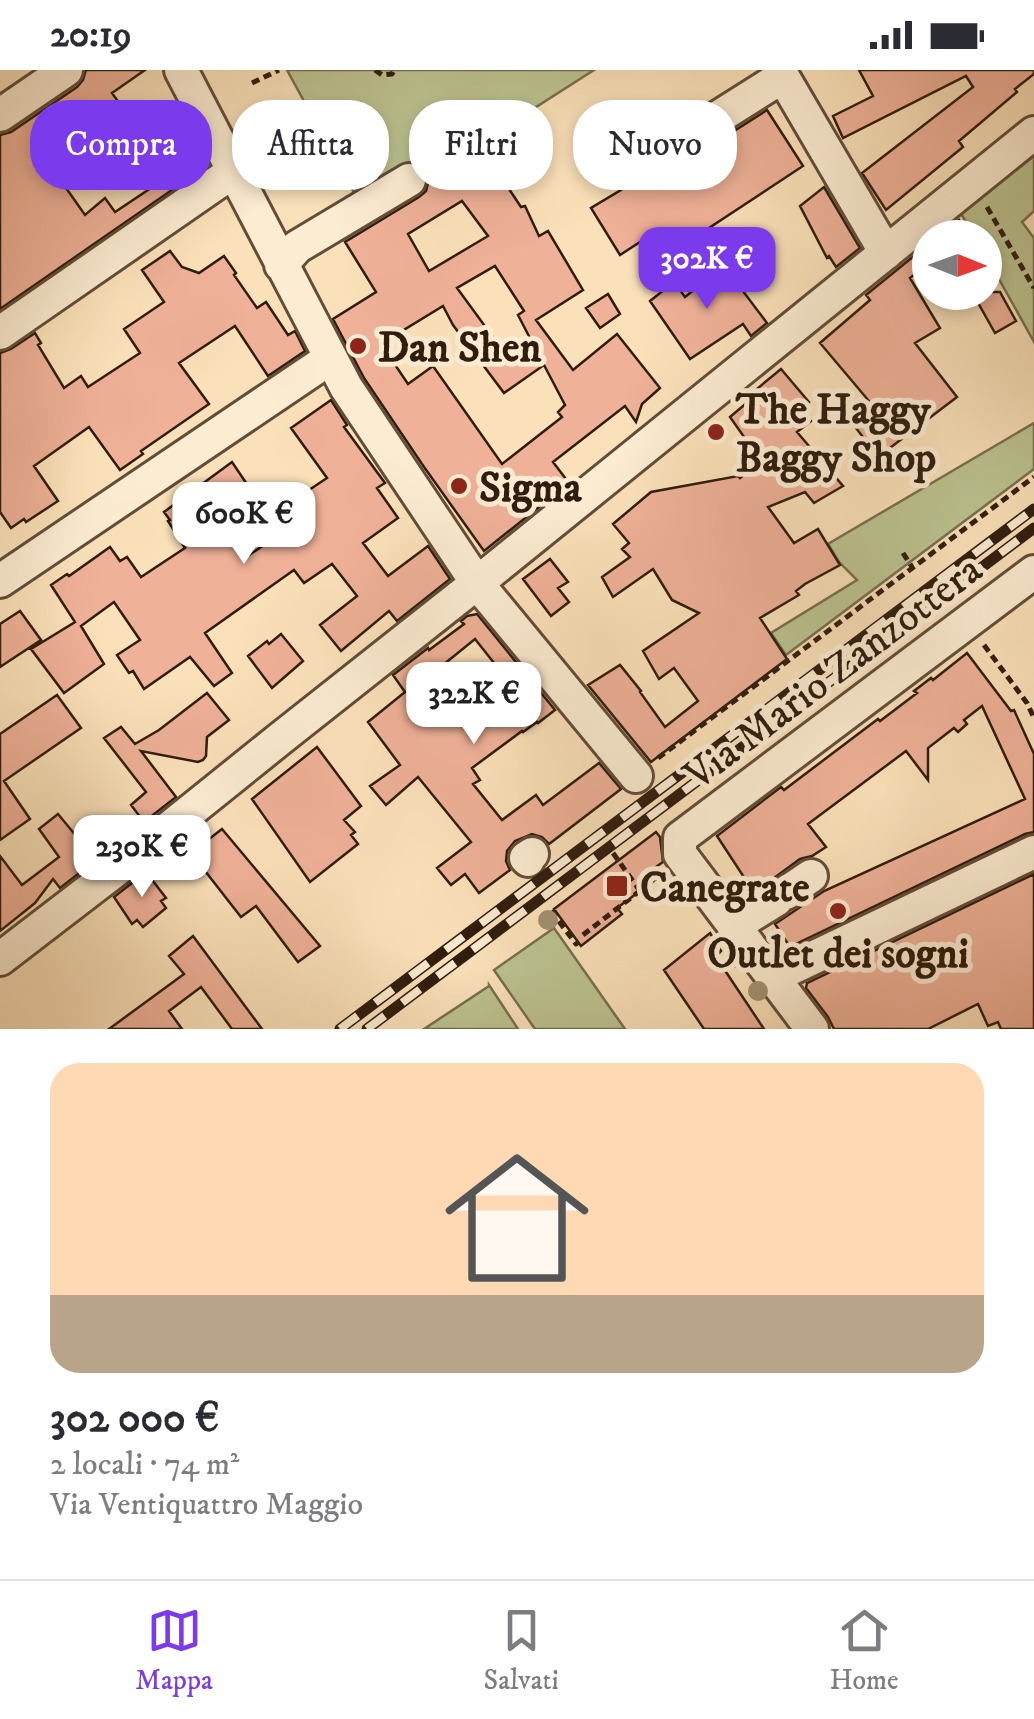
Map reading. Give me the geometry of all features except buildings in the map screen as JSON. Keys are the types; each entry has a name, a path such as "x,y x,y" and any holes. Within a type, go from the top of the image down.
{"street":[{"path":"0,115 66,70"},
{"path":"181,70 232,167"},
{"path":"737,102 781,73 886,253"},
{"path":"0,960 478,583 1034,133"},
{"path":"0,333 232,172"},
{"path":"281,265 297,248 409,180"},
{"path":"244,190 329,359 478,583 636,776"},
{"path":"0,581 329,359"},
{"name":"Via Mario Zanzottera","path":"734,926 680,854 680,838 1034,572"},
{"path":"773,977 1034,852"},
{"path":"791,890 734,926 812,1029"}],"path":[{"path":"252,83 279,70"},
{"path":"375,70 382,75 394,70"},
{"path":"987,208 1034,288"},
{"path":"636,776 1034,477"},
{"path":"903,553 912,568"},
{"path":"968,622 1034,718"},
{"path":"613,853 636,888"},
{"path":"586,935 636,888 659,877"},
{"path":"552,910 578,942"}],"green space":[{"path":"287,70 594,70 547,100 409,100 409,169 389,181 389,100 303,100"},
{"path":"1034,152 1034,211 1022,222 1034,238 1034,342 1002,285 1002,220 965,220 957,207"},
{"path":"353,190 375,190 358,200"},
{"path":"1034,423 1034,469 786,655 771,633 857,580 828,544"},
{"path":"554,928 625,1029 535,1029 494,970"},
{"path":"489,986 518,1029 424,1029"}],"railway":[{"path":"340,1029 1034,509"},
{"path":"367,1029 1034,528"}],"place":[{"name":"Dan Shen","path":"358,346"},
{"name":"The Haggy Baggy Shop","path":"716,432"},
{"name":"Sigma","path":"459,486"},
{"name":"Canegrate","path":"617,886"},
{"name":"Outlet dei sogni","path":"838,911"}]}
